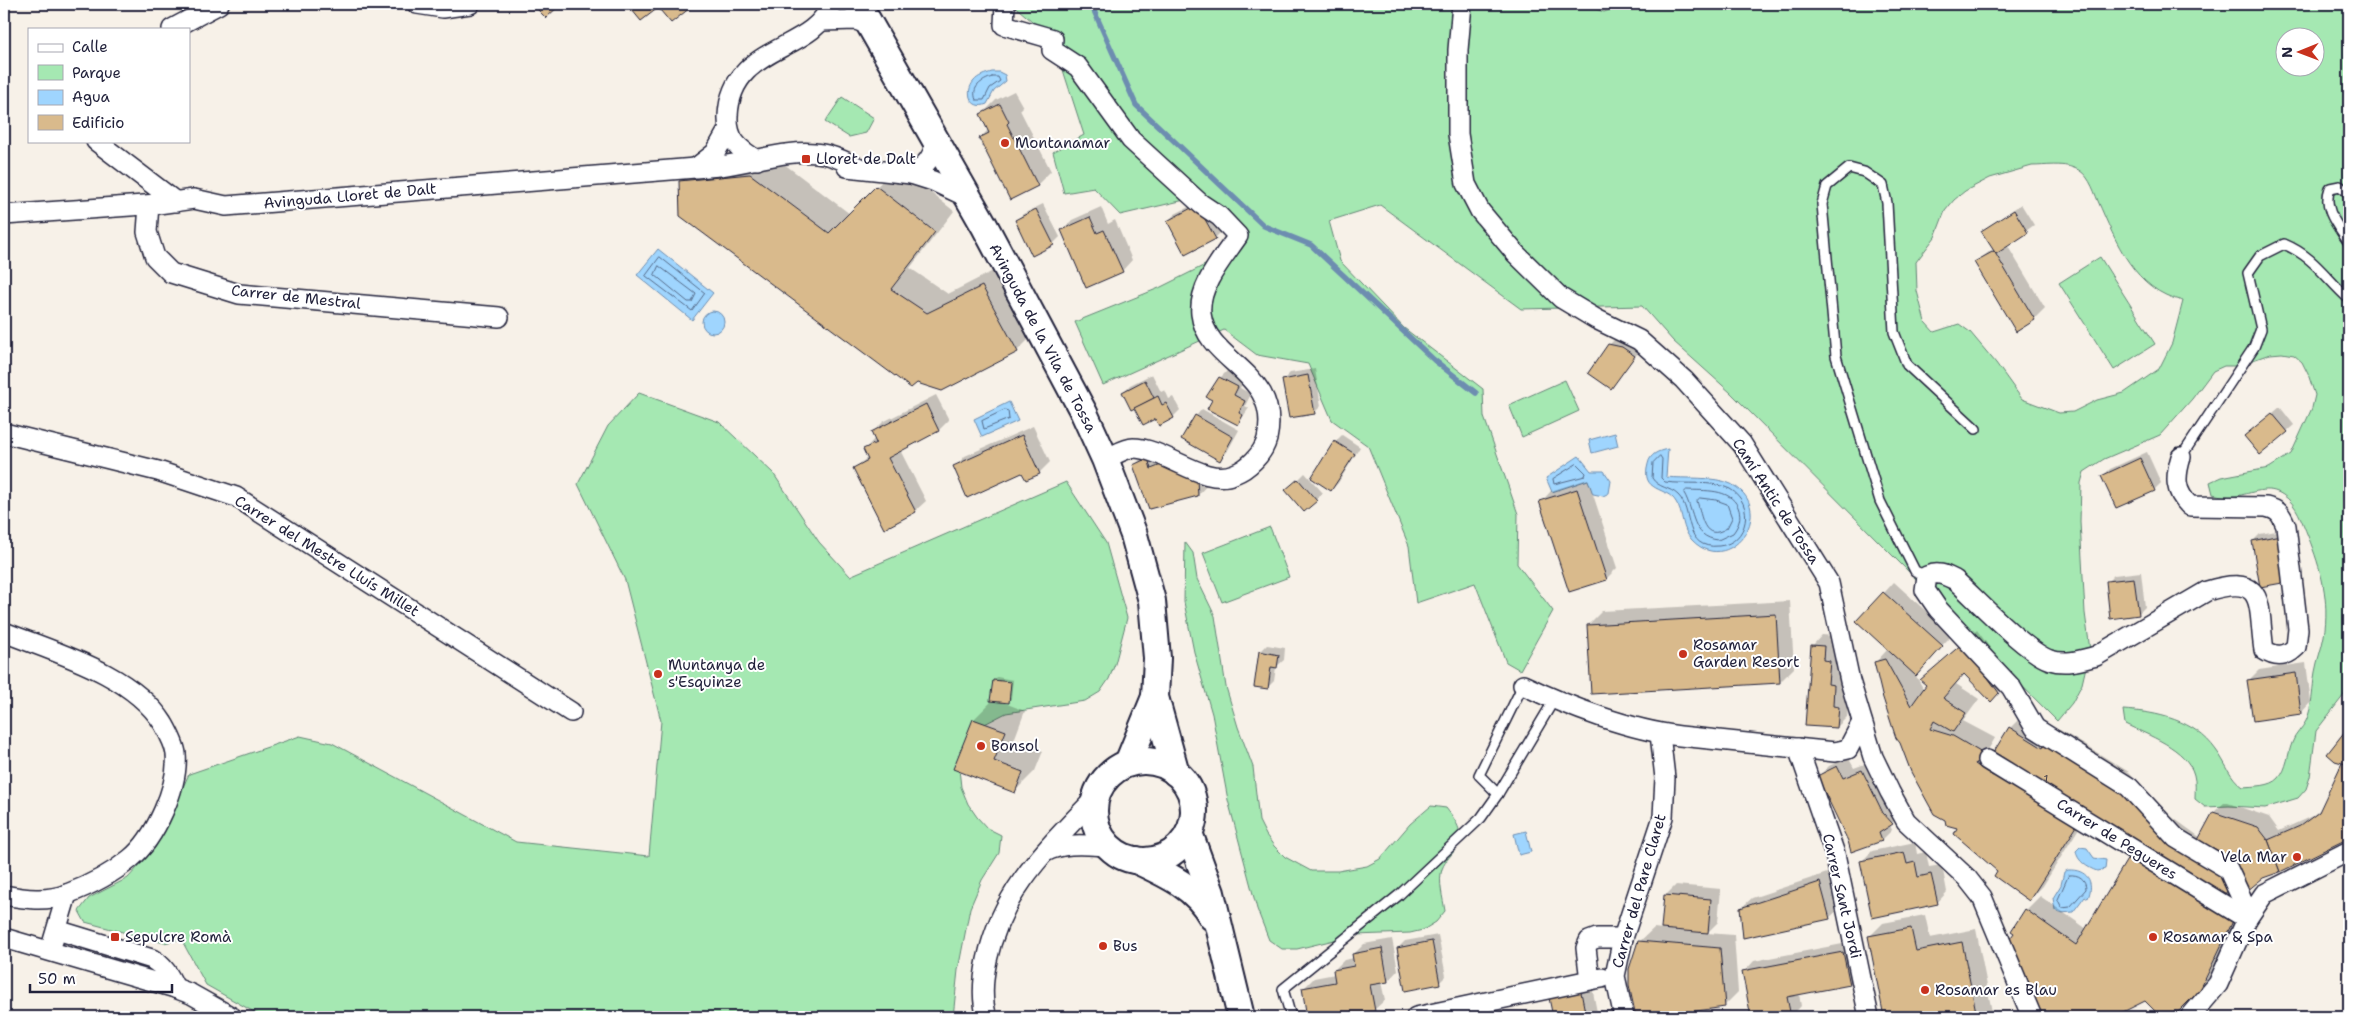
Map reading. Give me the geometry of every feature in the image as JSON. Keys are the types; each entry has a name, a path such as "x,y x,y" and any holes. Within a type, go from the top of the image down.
{"main road":[{"name":"Avinguda de la Vila de Tossa","path":"858,4 969,198 1084,414 1105,459 1134,535 1152,601 1157,658 1155,696 1176,773"},
{"name":"Avinguda de la Vila de Tossa","path":"1128,763 1155,696"},
{"path":"1136,860 1158,858 1168,854 1178,847 1189,833 1193,821 1192,800 1184,781 1176,773 1156,762 1128,763 1109,774 1101,785 1096,797 1094,814 1096,826 1108,846 1122,855 1164,872 1190,889 1208,909 1217,925"},
{"path":"1189,833 1210,893 1241,1017"}],"street":[{"path":"174,28 219,4"},
{"path":"417,4 443,8 470,4"},
{"path":"822,21 831,4"},
{"path":"1005,4 1004,26 1053,39 1052,50 1078,67 1131,140 1201,204 1219,216 1238,236 1204,291 1201,315 1205,327 1213,339 1252,379 1262,393 1268,407 1266,445 1251,463 1234,475 1223,477 1210,476 1170,458 1133,448 1105,459"},
{"name":"Camí Antic de Tossa","path":"1462,4 1458,50 1458,134 1466,184 1480,211 1516,254 1561,298 1596,319 1638,340 1684,380 1742,444 1829,583 1850,681 1872,758 1906,821 1967,878 1982,897 2032,1017"},
{"path":"697,167 716,153 728,130 728,106 735,86 743,74 764,56 822,21 856,20 872,26"},
{"name":"Avinguda Lloret de Dalt","path":"728,130 739,149 762,160 781,165 860,168 911,174 933,181 969,198"},
{"path":"911,174 924,167 932,158 937,140"},
{"path":"97,142 176,202"},
{"name":"Avinguda Lloret de Dalt","path":"4,215 149,205 194,199 226,206 727,166 762,160"},
{"name":"Carrer de Mestral","path":"149,205 147,232 155,257 171,273 239,294 499,317"},
{"name":"Carrer del Mestre Lluís Millet","path":"4,433 158,471 236,497 571,712"},
{"path":"2181,457 2176,474 2177,489 2182,499 2190,506 2266,506 2278,510 2282,515 2286,526 2298,629 2296,647 2291,652 2280,656 2272,655 2264,650 2260,602 2253,592 2240,586 2224,586 2207,591 2096,656 2077,662 2051,660 2038,655 1955,580 1942,573 1933,573 1927,576 1925,590 1938,609 2011,687 2035,728 2129,787 2176,838 2228,869 2241,897 2247,919"},
{"path":"4,632 120,682 149,706 162,722 176,752 176,770 173,786 162,813 144,845 131,858 118,868 66,894 28,899 4,895"},
{"path":"1524,685 1554,700 1660,734 1835,752 1848,749 1872,758"},
{"path":"1848,749 1862,722"},
{"name":"Carrer del Pare Claret","path":"1624,1017 1615,976 1623,938 1663,817 1665,778 1660,734"},
{"name":"Carrer Sant Jordi","path":"1798,748 1835,854 1869,1017"},
{"name":"Carrer de Pegueres","path":"1987,760 2247,919"},
{"path":"987,1017 983,984 994,934 1010,897 1040,855 1096,797"},
{"path":"1040,855 1054,848 1071,844 1108,846"},
{"path":"2208,1017 2218,984 2247,919 2264,894 2349,852"},
{"path":"50,950 66,894"},
{"path":"57,930 152,959 160,964 169,975 175,988"},
{"path":"4,938 175,988 198,997 232,1017"},
{"path":"1590,980 1586,948 1589,941 1597,938 1623,938"},
{"path":"1416,1017 1615,976"},
{"path":"2190,1017 2218,984"}],"lane":[{"path":"1927,576 1915,570 1880,501 1836,356 1822,204 1827,186 1849,168 1864,172 1883,185 1887,203 1894,332 1907,365 1976,429"},
{"path":"2349,194 2340,186 2330,188 2327,196 2328,210 2349,243"},
{"path":"2181,457 2254,348 2260,329 2248,273 2260,256 2284,244 2292,247 2321,268 2338,290 2349,299"},
{"path":"1498,794 1479,775 1524,685"},
{"path":"1291,1017 1283,989 1400,895 1481,818 1498,794 1554,700"}],"green space":[{"path":"1012,4 1582,4 1604,12 1627,4 2349,4 2349,682 2344,695 2316,731 2310,777 2306,789 2298,798 2265,808 2205,807 2195,799 2194,775 2183,757 2155,738 2125,724 2123,710 2162,716 2197,731 2216,750 2231,774 2243,787 2262,786 2272,783 2279,778 2284,770 2293,740 2308,715 2324,636 2326,610 2320,573 2313,548 2301,519 2288,499 2271,490 2232,496 2213,494 2210,482 2221,477 2269,468 2291,454 2312,408 2315,395 2302,362 2294,355 2270,354 2236,366 2224,366 2213,371 2192,399 2160,435 2104,459 2084,472 2081,483 2080,522 2085,613 2090,650 2082,684 2072,703 2057,721 1731,393 1673,341 1642,306 1521,309 1380,205 1329,221 1340,261 1404,328 1483,389 1484,417 1518,514 1517,564 1553,611 1520,670 1506,662 1475,583 1416,603 1409,546 1368,446 1332,420 1308,364 1257,355 1224,330 1103,385 1075,322 1159,288 1215,260 1226,239 1206,201 1189,199 1120,215 1094,188 1064,193 1053,152 1084,135 1053,39","holes":["2053,165 2074,168 2083,173 2092,186 2120,248 2139,275 2166,295 2183,301 2172,343 2159,369 2124,393 2097,400 2073,412 2059,413 2022,399 1996,363 1970,332 1959,324 1934,332 1925,322 1917,291 1916,262 1935,237 1945,211 1965,191 1990,178 2032,166"]},
{"path":"842,97 874,118 866,133 849,137 825,122"},
{"path":"2100,257 2155,344 2114,370 2059,283"},
{"path":"1565,380 1579,411 1522,437 1509,405"},
{"path":"639,393 719,422 773,473 819,542 850,576 1066,482 1106,543 1127,618 1115,664 1109,679 1100,692 1085,701 1006,713 977,728 959,769 961,787 968,804 987,828 1001,835 999,853 982,880 970,908 958,970 953,1017 263,1017 206,985 181,939 164,943 85,922 79,911 89,898 128,878 155,848 189,774 300,736 332,743 516,842 649,856 661,721 625,580 578,484 608,426"},
{"path":"1270,527 1289,577 1222,602 1203,553"},
{"path":"1185,542 1193,553 1197,579 1215,616 1226,687 1253,767 1259,821 1266,835 1285,857 1311,871 1338,871 1367,866 1380,859 1410,824 1431,806 1446,808 1458,826 1460,837 1457,847 1442,869 1441,885 1445,911 1436,922 1423,930 1410,933 1355,935 1297,949 1282,949 1269,940 1257,909 1228,800 1212,714 1194,652 1184,602"}],"water":[{"path":"999,72 1005,75 1006,81 994,91 987,104 977,105 973,103 970,95 971,85 984,74"},
{"path":"658,249 713,293 692,320 637,275"},
{"path":"713,311 723,318 724,322 717,332 713,333 703,326 702,322 709,312"},
{"path":"1009,402 1018,421 982,437 974,419"},
{"path":"1615,433 1618,446 1592,453 1589,440"},
{"path":"1668,449 1666,477 1724,481 1745,495 1751,509 1750,523 1744,536 1734,546 1721,551 1706,550 1692,540 1688,536 1676,502 1667,493 1651,485 1647,473 1648,464 1653,455"},
{"path":"1579,456 1591,471 1604,471 1611,481 1609,493 1603,496 1593,494 1588,480 1552,492 1546,478"},
{"path":"1526,831 1531,852 1519,855 1514,834"},
{"path":"2080,847 2087,848 2094,858 2106,860 2105,869 2097,871 2084,864 2078,858 2076,851"},
{"path":"2075,870 2085,874 2090,882 2090,892 2088,898 2085,896 2073,912 2060,913 2055,910 2053,898 2061,885 2064,872"}],"building":[{"path":"532,4 561,4 546,18"},
{"path":"627,4 655,4 658,8 641,21"},
{"path":"655,4 695,4 671,23"},
{"path":"1000,104 1009,122 1007,124 1038,186 1010,200 979,138 989,133 980,114"},
{"path":"750,174 829,233 876,186 935,232 891,289 927,313 982,286 1018,352 942,391 917,383 911,388 680,216 679,181"},
{"path":"1197,205 1216,239 1185,255 1167,221"},
{"path":"1036,209 1054,245 1032,256 1015,220"},
{"path":"2014,210 2028,233 1996,254 1981,231"},
{"path":"1090,217 1097,233 1104,230 1123,272 1086,288 1061,230"},
{"path":"1994,251 2035,320 2016,332 1974,262"},
{"path":"1608,344 1622,347 1635,356 1611,389 1588,373"},
{"path":"1308,375 1315,414 1289,418 1282,380"},
{"path":"1219,377 1238,387 1234,395 1245,401 1239,413 1243,415 1238,425 1207,409 1212,400 1206,397"},
{"path":"1145,380 1154,398 1131,410 1122,392"},
{"path":"1158,396 1162,405 1166,403 1174,418 1159,426 1155,419 1143,425 1134,408"},
{"path":"926,404 939,431 888,458 916,512 884,529 853,468 868,460 863,449 876,443 871,432"},
{"path":"2272,413 2288,432 2260,455 2244,436"},
{"path":"1195,415 1233,437 1220,461 1181,439"},
{"path":"1022,435 1040,474 1026,480 1022,473 967,498 953,466"},
{"path":"1334,441 1355,454 1331,491 1311,478"},
{"path":"1148,458 1151,469 1166,463 1197,479 1198,496 1149,509 1133,465"},
{"path":"2140,458 2155,491 2116,508 2101,476"},
{"path":"1298,479 1317,501 1304,512 1285,490"},
{"path":"1577,489 1607,580 1569,592 1539,501"},
{"path":"2280,535 2288,582 2260,587 2252,541"},
{"path":"2134,578 2139,615 2110,619 2106,581"},
{"path":"1883,592 1943,646 1916,676 1856,621"},
{"name":"Rosamar Garden Resort","path":"1776,614 1780,683 1591,694 1587,625"},
{"path":"1963,643 1999,693 1991,702 1964,674 1943,698 1966,713 1953,732 1934,721 1930,729 1953,736 1982,753 1975,764 1993,776 1995,773 2077,826 2029,901 1994,876 1997,871 1954,834 1957,828 1946,825 1945,820 1934,814 1911,772 1900,743 1896,738 1882,695 1874,662 1885,659 1911,706 1926,685 1920,680"},
{"path":"1811,645 1824,646 1823,660 1830,661 1828,684 1834,685 1833,706 1839,707 1837,728 1805,726"},
{"path":"1259,651 1279,655 1277,668 1271,667 1268,689 1254,687"},
{"path":"2296,673 2301,714 2253,721 2247,680"},
{"path":"993,680 1011,682 1009,703 990,701"},
{"name":"Bonsol","path":"973,719 1006,731 994,761 1023,772 1015,793 953,769"},
{"path":"2349,726 2349,765 2335,761 2327,754"},
{"path":"2009,727 2043,748 2045,743 2115,785 2158,831 2223,878 2229,889 2224,895 1990,758"},
{"path":"2342,763 2349,765 2349,838 2280,872 2268,840 2300,826 2319,812"},
{"path":"1837,766 1843,778 1862,770 1883,813 1893,824 1879,833 1882,841 1851,852 1848,841 1817,776"},
{"path":"2213,812 2258,827 2268,840 2280,872 2263,878 2247,891 2234,859 2198,840"},
{"path":"1904,852 1907,864 1915,862 1918,877 1931,874 1938,904 1872,918 1860,861"},
{"name":"Rosamar & Spa","path":"2128,858 2232,917 2233,921 2200,990 2173,1017 2161,1017 2145,1001 2113,1017 2041,1017 2009,940 2014,933 2011,931 2025,909 2076,945"},
{"path":"1820,882 1830,919 1743,938 1740,908"},
{"path":"1664,895 1711,899 1708,933 1661,929"},
{"name":"Rosamar es Blau","path":"1911,928 1916,951 1962,942 1977,1017 1884,1017 1868,936"},
{"path":"1432,941 1440,984 1405,991 1397,948"},
{"path":"1638,941 1720,948 1725,1007 1654,1017 1636,1017 1629,985 1629,969"},
{"path":"1382,948 1388,982 1370,985 1375,1011 1342,1017 1307,1017 1302,988 1335,982 1333,970 1354,966 1352,954"},
{"path":"1843,952 1850,985 1787,997 1791,1017 1751,1017 1742,971"},
{"path":"1581,992 1586,1017 1553,1017 1549,998"}],"waterway":[{"path":"1091,4 1136,105 1264,226 1311,245 1434,360 1476,393"}],"place":[{"name":"Montanamar","path":"1005,143"},
{"name":"Lloret de Dalt","path":"806,159"},
{"name":"Rosamar Garden Resort","path":"1683,654"},
{"name":"Muntanya de s'Esquinze","path":"658,674"},
{"name":"Bonsol","path":"981,746"},
{"name":"Vela Mar","path":"2297,857"},
{"name":"Sepulcre Romà","path":"115,937"},
{"name":"Rosamar & Spa","path":"2153,937"},
{"name":"Bus","path":"1103,946"},
{"name":"Rosamar es Blau","path":"1925,990"}]}
